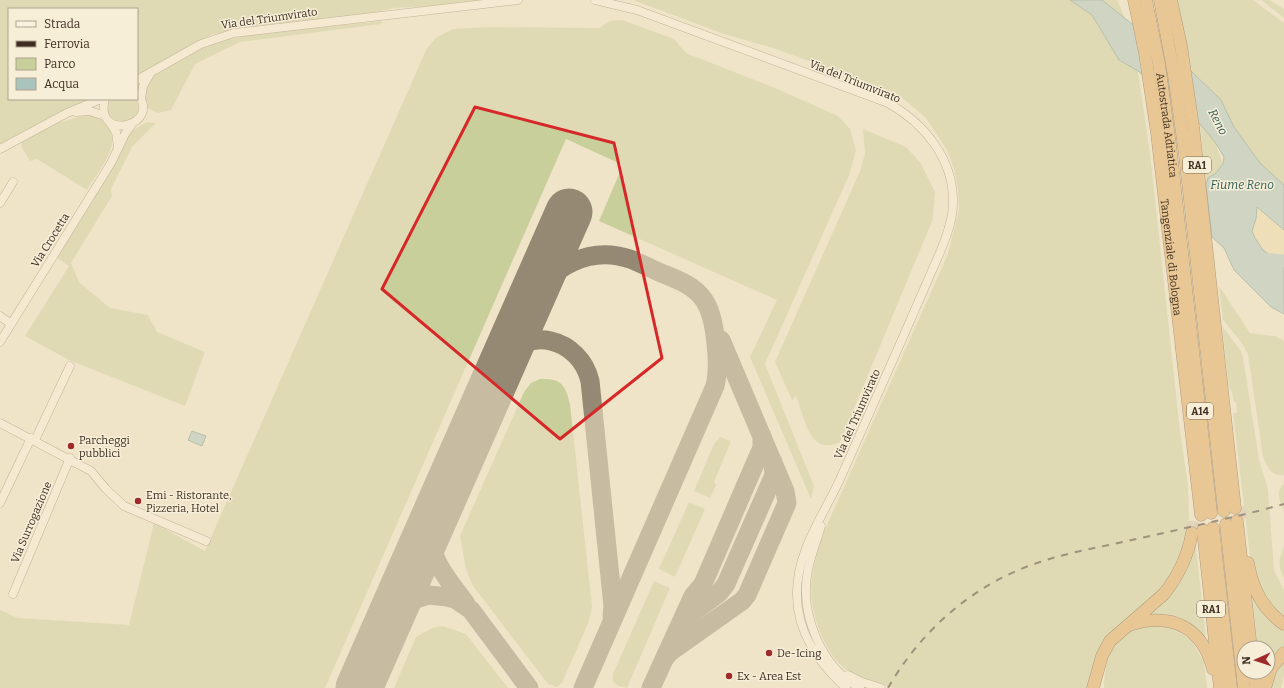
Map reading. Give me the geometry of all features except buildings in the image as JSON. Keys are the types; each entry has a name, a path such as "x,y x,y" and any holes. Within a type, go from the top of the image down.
{"highway":[{"name":"Tangenziale di Bologna","path":"1134,0 1153,99 1202,516"},
{"name":"Autostrada Adriatica","path":"1146,0 1159,64 1166,110 1189,308 1202,516"},
{"name":"Autostrada Adriatica","path":"1160,0 1180,115 1204,319 1233,509"},
{"name":"RA1","path":"1171,0 1188,93 1217,331 1228,437 1233,509"},
{"path":"1235,522 1257,593 1267,609 1284,624"},
{"path":"1235,522 1250,640"},
{"path":"1235,522 1244,688"},
{"name":"RA1","path":"1202,530 1220,688"},
{"path":"1093,688 1100,661 1110,640 1164,594 1177,578 1185,560 1202,530"},
{"path":"1202,530 1231,688"},
{"path":"1123,628 1141,622 1154,620 1167,620 1188,628 1196,635 1206,649 1216,688"},
{"path":"1265,688 1271,668 1284,653"},
{"path":"1099,688 1100,661"}],"street":[{"name":"Via del Triumvirato","path":"138,79 201,44 234,33 518,0"},
{"name":"Via del Triumvirato","path":"595,0 637,10 888,103 899,109 920,125 942,156 952,190 952,208 949,228 939,255 829,502 803,555 799,568 797,595 800,621 808,640 820,662 843,685 850,688"},
{"path":"139,96 152,71"},
{"name":"Via Crocetta","path":"0,342 111,163 132,124 141,115 142,109 139,96"},
{"path":"0,149 52,121 99,100"},
{"path":"105,100 103,110 116,132 118,148"},
{"path":"52,121 83,111 90,111 107,118 122,127 132,124"},
{"path":"0,203 13,182"},
{"path":"0,316 11,324"},
{"path":"0,504 70,366"},
{"path":"0,423 70,458 91,471 106,489 124,506 206,541"},
{"name":"Via Surrogazione","path":"13,594 70,458"},
{"name":"Via del Triumvirato","path":"829,502 808,570 806,594 807,607 813,630 826,656 846,678 860,688"},
{"name":"Via del Triumvirato","path":"833,664 855,679 881,688"}],"highlighted area":[{"path":"475,107 614,143 662,358 560,439 382,289"}],"green space":[{"path":"0,0 484,0 435,6 393,8 373,13 248,27 213,34 138,74 138,8 8,8 8,100 86,100 0,150"},
{"path":"633,0 1070,0 1092,15 1119,60 1138,71 1150,153 1180,431 1188,485 1189,518 1185,551 1164,589 1119,626 1089,688 894,688 856,676 841,665 832,655 819,630 812,602 811,588 815,560 823,534 948,254 959,209 958,189 954,169 947,150 926,118 899,95 773,48 724,34"},
{"path":"1102,0 1117,0 1126,20"},
{"path":"1177,0 1253,0 1284,23 1284,185 1260,163 1234,127 1221,100 1191,71"},
{"path":"1261,0 1269,0 1284,9 1284,18"},
{"path":"622,20 674,39 686,53 775,88 838,116 850,129 856,150 850,173 765,364 814,486 811,499 750,357 777,300 599,221 623,165 566,139 325,688 0,688 0,610 18,618 129,625 154,523 205,551 427,48 437,37 453,29 489,27 599,28 610,21"},
{"path":"382,21 381,24 240,42 195,64 171,110 158,113 147,108 144,95 152,77 194,52 223,40 257,34"},
{"path":"110,100 136,100 138,109 136,116 123,122 115,120 110,116 107,109"},
{"path":"85,115 100,118 111,132 112,140 111,149 103,166 87,190 37,159 30,161 21,146 23,140 57,123"},
{"path":"147,122 156,123 132,147 111,189 112,196 71,263 79,282 110,308 148,315 157,332 205,352 185,406 69,360 25,336 69,266 57,258 59,254 128,133"},
{"path":"1200,124 1215,142 1223,164 1206,185"},
{"path":"863,129 906,147 920,162 935,192 933,219 840,442 830,445 821,444 815,440 810,433 796,396 792,400 775,362 861,169 865,153"},
{"path":"1219,286 1250,333 1275,336 1284,341 1284,475 1273,473 1268,468 1263,457 1248,354 1241,342 1223,320"},
{"path":"1222,326 1241,351 1243,357 1259,460 1268,489 1274,570 1284,590 1284,618 1271,604 1258,583 1250,557 1233,413 1237,413 1236,402 1234,402 1229,388"},
{"path":"540,379 553,380 561,384 564,387 570,404 592,606 589,621 562,683 557,687 548,684 473,586 466,569 460,536 524,392 531,383"},
{"path":"720,437 731,441 714,482 716,485 710,498 694,491 714,444"},
{"path":"1284,484 1284,512 1280,501 1279,490"},
{"path":"689,502 705,509 675,577 659,569"},
{"path":"1195,538 1206,639 1186,622 1141,617 1173,590"},
{"path":"1284,545 1284,578 1279,565"},
{"path":"654,581 670,588 627,688 618,686 613,681 613,674"},
{"path":"1252,593 1284,629 1284,648 1276,654 1276,640 1257,640"},
{"path":"443,626 466,634 508,688 394,688 416,637 432,628"},
{"path":"1142,626 1170,626 1191,640 1204,662 1207,688 1104,688 1108,660 1115,644 1121,637"},
{"path":"1284,658 1284,676 1281,688 1269,688 1270,680 1276,680 1276,669"}],"sand":[{"path":"1257,207 1284,230 1284,266 1263,250 1255,238 1252,231 1256,219"}],"water":[{"name":"Fiume Reno","path":"1070,0 1102,0 1191,71 1221,100 1234,127 1260,163 1284,185 1284,230 1257,207 1256,219 1252,231 1263,250 1284,266 1284,314 1271,307 1234,270 1224,248 1212,237 1206,185 1208,178 1216,173 1223,164 1224,157 1215,142 1200,124 1138,71 1119,60 1092,15"},
{"path":"192,431 206,436 202,446 188,440"}],"waterway":[{"name":"Reno","path":"1262,259 1284,261"}],"taxiway":[{"path":"530,299 550,277 573,262 586,257 615,255 638,262 679,280 695,290 704,300 708,308 716,342 717,367 715,386 583,688"},
{"path":"502,364 512,351 524,343 537,340 551,341 564,346 575,354 584,366 590,381 613,606 612,616"},
{"path":"665,658 670,652 742,601 747,595 787,503 785,491 721,340"},
{"path":"651,688 693,596 703,584 762,448 762,436"},
{"path":"683,620 719,593 726,584 774,475 773,462"},
{"path":"434,518 431,531 434,554 444,574 466,604"},
{"path":"387,625 393,615 413,600 429,595 455,599 471,610 529,688"}],"runway":[{"path":"359,688 569,212"}],"tunnel":[{"path":"1240,507 1242,520"},
{"path":"1192,533 1193,518"}],"railway":[{"path":"888,688 917,646 952,611 994,582 1016,571 1071,553 1207,523 1284,504"}],"place":[{"name":"Parcheggi pubblici","path":"71,446"},
{"name":"Emi - Ristorante, Pizzeria, Hotel","path":"138,501"},
{"name":"De-Icing","path":"769,653"},
{"name":"Ex - Area Est","path":"729,676"}]}
